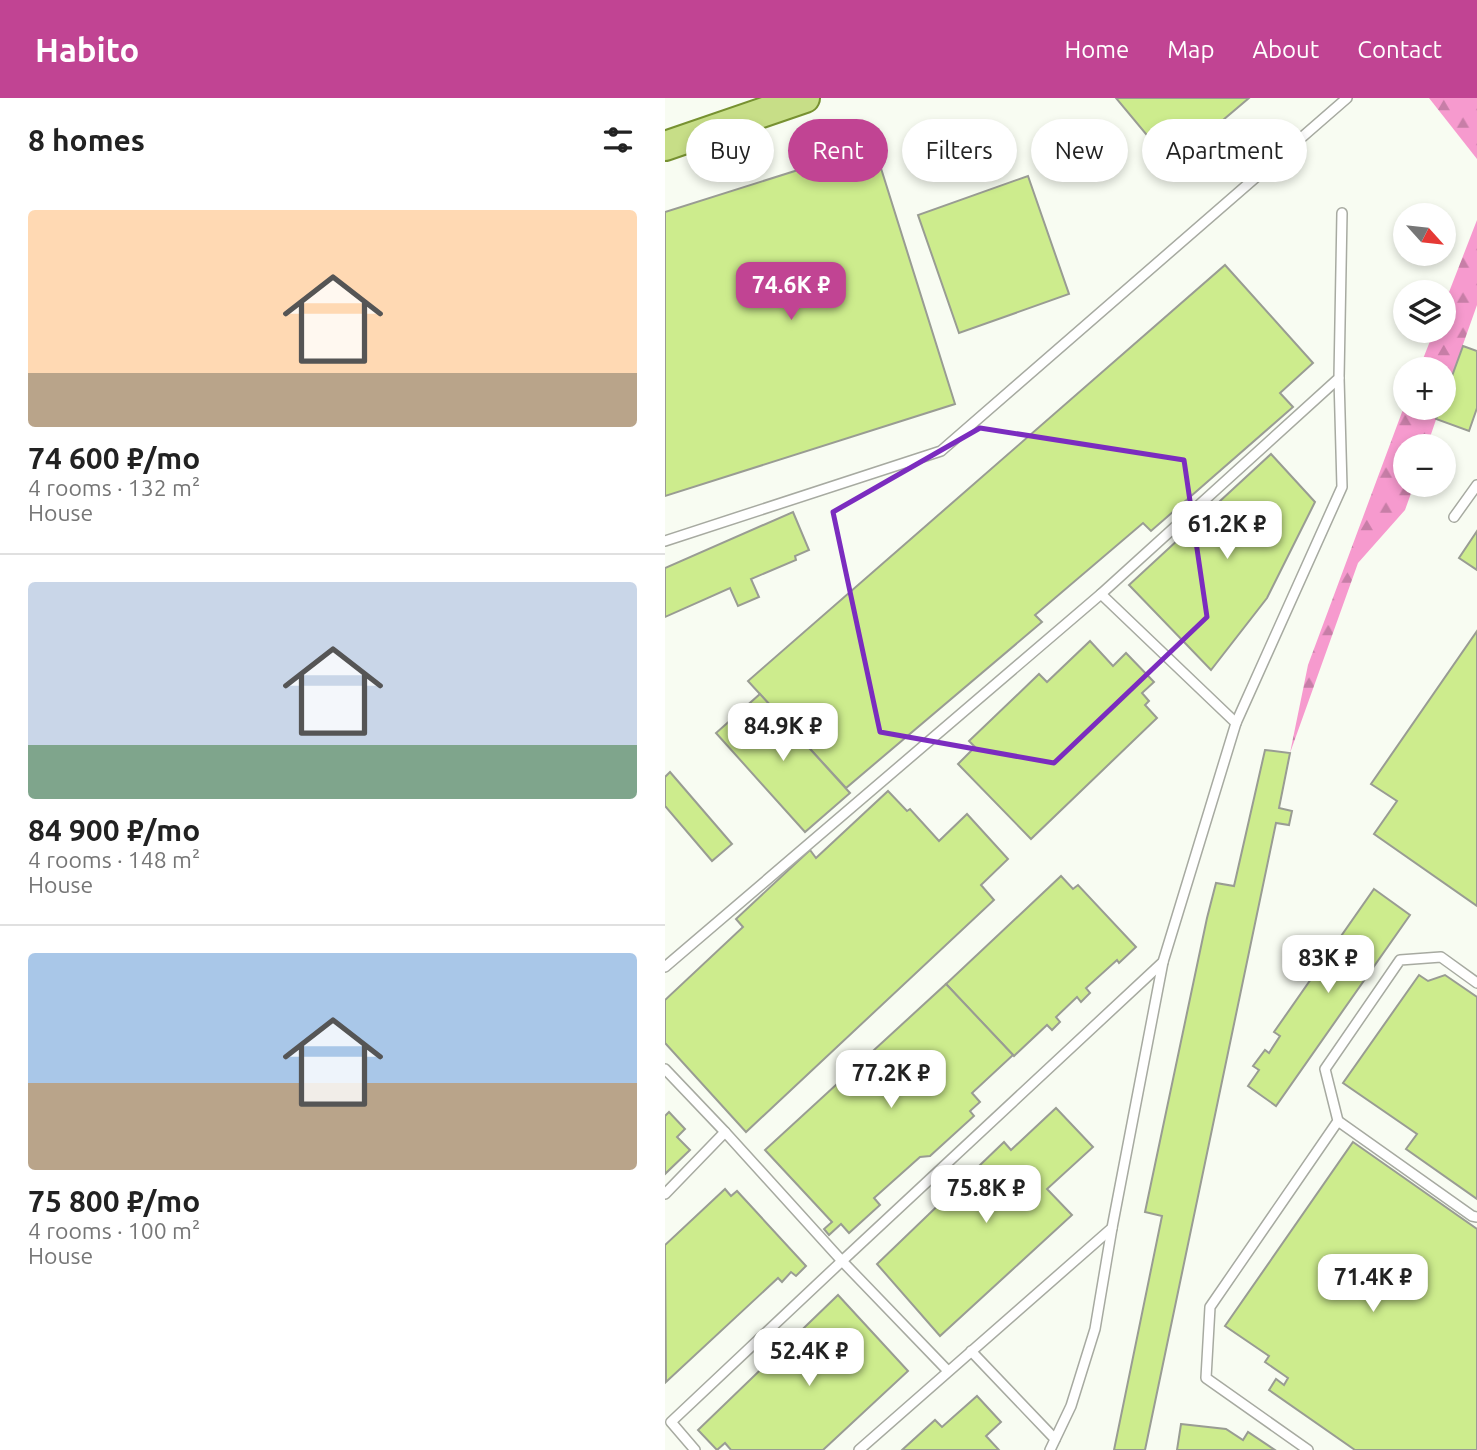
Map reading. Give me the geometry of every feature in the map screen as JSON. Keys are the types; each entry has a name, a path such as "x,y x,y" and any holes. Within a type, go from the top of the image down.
{"main road":[{"path":"665,146 805,98"}],"lane":[{"path":"665,541 941,451 1347,98"},
{"path":"1050,1450 1071,1406 1095,1329 1163,962 1236,723 1342,486 1339,378 1342,213"},
{"path":"665,967 1101,594 1339,378"},
{"path":"1454,517 1477,485"},
{"path":"1101,594 1236,723"},
{"path":"1477,983 1441,957 1400,960 1325,1069 1338,1121 1477,1217"},
{"path":"695,1450 668,1423 1163,962"},
{"path":"665,1069 947,1371"},
{"path":"1308,1450 1206,1378 1210,1307 1338,1121"},
{"path":"665,1194 726,1132"},
{"path":"859,1450 1112,1228"},
{"path":"971,1351 1055,1439"}],"highlighted area":[{"path":"980,428 1184,460 1207,617 1054,763 880,732 833,512"}],"green space":[{"path":"1429,98 1477,98 1477,159"},
{"path":"1477,220 1477,305 1456,364 1456,357 1424,357 1429,343 1456,343 1456,280 1454,280"},
{"path":"1399,420 1436,420 1431,434 1394,434"},
{"path":"1393,436 1393,497 1410,497 1405,510 1358,563 1290,753 1308,665"}],"building":[{"path":"1116,98 1249,98 1224,119 1142,119 1142,129"},
{"path":"788,173 788,182 885,182 955,404 665,496 665,212 760,182 774,182 774,178"},
{"path":"1028,176 1069,294 959,333 918,215"},
{"path":"1225,265 1313,363 1280,393 1293,407 1151,531 1143,523 1035,615 1042,622 846,788 748,681"},
{"path":"1463,346 1477,351 1477,408 1469,431 1439,420 1456,420 1456,365"},
{"path":"1271,454 1315,502 1267,598 1211,670 1129,585"},
{"path":"793,512 809,550 795,556 796,560 751,579 759,597 738,606 730,588 665,617 665,568"},
{"path":"1477,531 1477,570 1459,558"},
{"path":"1477,631 1477,906 1374,834 1397,801 1371,784"},
{"path":"1090,641 1113,666 1126,653 1154,682 1142,693 1149,701 1145,705 1157,718 1031,839 958,764 975,747 969,741 1039,674 1047,682"},
{"path":"760,694 850,793 805,832 716,733"},
{"path":"1265,750 1290,753 1279,808 1292,811 1289,825 1276,823 1145,1450 1114,1450 1162,1216 1145,1212 1207,918 1216,883 1234,886"},
{"path":"670,772 732,844 712,861 665,806 665,777"},
{"path":"888,791 907,811 910,809 939,841 967,814 1008,859 981,885 994,900 746,1132 665,1043 665,1000 743,927 736,919 810,850 816,858"},
{"path":"1061,876 1073,889 1078,885 1136,947 1086,988 1090,993 1081,1002 1077,997 1056,1017 1060,1022 1052,1030 1047,1025 1014,1056 946,984"},
{"path":"1374,889 1410,915 1276,1106 1248,1086 1259,1070 1253,1066 1265,1050 1269,1053 1280,1036 1274,1032"},
{"path":"1419,975 1428,981 1445,975 1477,997 1477,1199 1406,1149 1417,1134 1343,1083"},
{"path":"946,984 1013,1055 972,1093 980,1102 970,1111 974,1116 930,1156 920,1157 874,1198 880,1205 849,1233 841,1224 829,1235 824,1229 832,1222 765,1150"},
{"path":"1056,1108 1093,1147 1047,1189 1072,1215 940,1336 877,1264 1004,1142 1011,1150"},
{"path":"669,1112 685,1129 677,1137 690,1150 665,1174 665,1116"},
{"path":"1353,1142 1477,1229 1477,1450 1355,1450 1269,1390 1276,1379 1284,1385 1288,1378 1265,1362 1269,1356 1225,1326"},
{"path":"725,1189 731,1196 737,1191 806,1266 796,1276 791,1272 782,1282 778,1278 666,1382 665,1245"},
{"path":"838,1295 908,1371 823,1450 731,1450 725,1443 717,1450 698,1430"},
{"path":"977,1396 1001,1422 986,1436 999,1450 902,1450 935,1420 942,1427"},
{"path":"1181,1424 1226,1429 1243,1440 1248,1432 1275,1450 1177,1450"}]}
